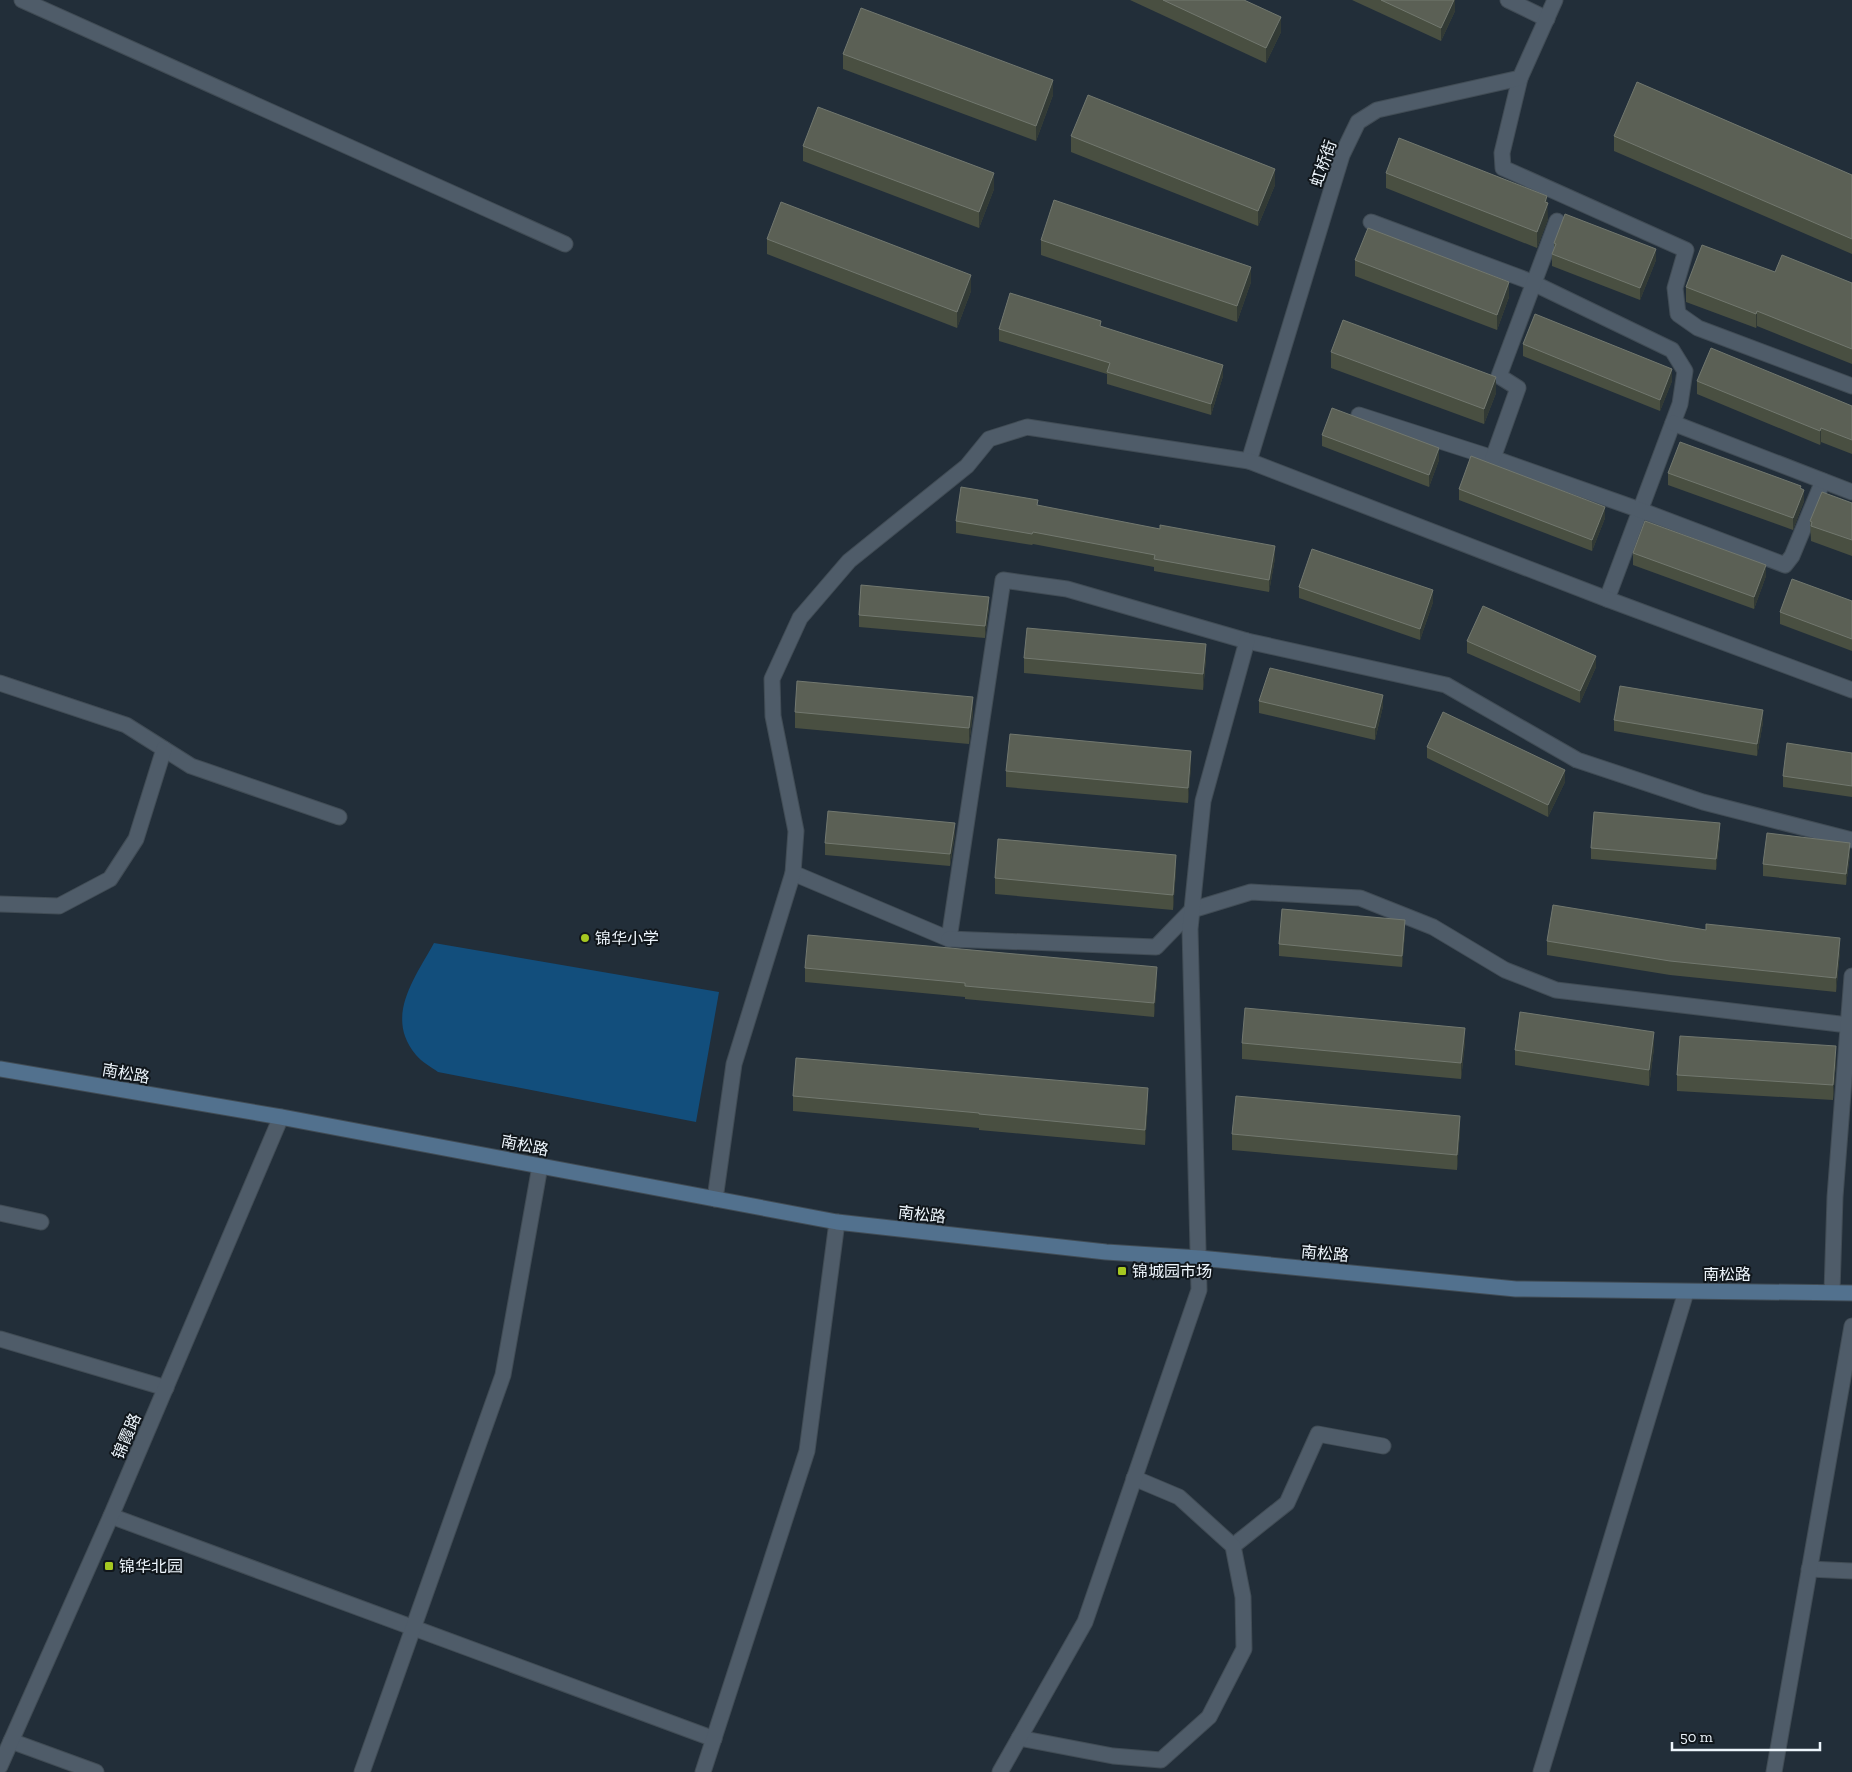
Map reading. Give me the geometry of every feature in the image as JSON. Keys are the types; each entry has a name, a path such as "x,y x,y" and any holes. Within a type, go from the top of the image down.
{"street":[{"path":"22,0 565,244"},
{"path":"1508,0 1547,19"},
{"path":"1555,0 1520,78 1502,153 1502,168 1686,250 1675,288 1678,314 1698,328 1852,386"},
{"name":"虹桥街","path":"1248,461 1342,155 1358,122 1378,110 1520,78"},
{"path":"1493,458 1518,388 1499,376 1557,221"},
{"path":"1371,222 1534,284 1672,350 1685,371 1680,404 1607,599"},
{"path":"1359,415 1493,458 1640,510 1784,565 1792,556 1824,481"},
{"path":"1673,422 1852,492"},
{"path":"715,1199 734,1064 793,873 796,831 772,716 772,679 800,618 849,561 967,466 989,439 1026,427 1248,461 1607,599 1852,690"},
{"path":"949,939 1003,580 1067,588 1247,640 1446,685 1577,760 1703,802 1852,840"},
{"path":"1000,1772 1084,1622 1199,1290 1190,929 1204,801 1247,640"},
{"path":"0,683 126,725 191,766 339,817"},
{"path":"0,904 59,906 110,879 136,839 164,749"},
{"path":"793,873 949,939 1156,946 1192,910 1251,892 1360,898 1432,927 1505,970 1556,990 1848,1025"},
{"path":"1832,1292 1835,1197 1852,976"},
{"name":"南松路","path":"0,1069 281,1117 837,1222 1106,1252 1199,1258 1516,1288 1852,1293"},
{"name":"锦霞路","path":"0,1766 111,1516 281,1117"},
{"path":"362,1772 503,1375 540,1166"},
{"path":"0,1213 41,1222"},
{"path":"704,1772 807,1451 837,1222"},
{"path":"1541,1772 1686,1292"},
{"path":"1774,1772 1852,1326"},
{"path":"0,1339 166,1388"},
{"path":"1233,1546 1287,1503 1318,1434 1383,1446"},
{"path":"1019,1738 1113,1756 1148,1765 1160,1760 1209,1717 1244,1649 1244,1597 1233,1546 1179,1497 1134,1478"},
{"path":"111,1516 714,1739"},
{"path":"1810,1569 1852,1571"},
{"path":"11,1740 96,1772"}],"shaded area":[{"path":"434,943 719,992 696,1122 438,1072 416,1055 407,1041 403,1026 406,998"}],"building":[{"path":"1163,0 1244,0 1281,17 1266,48"},
{"path":"1381,0 1454,0 1441,28"},
{"path":"861,8 1053,80 1036,126 843,54"},
{"path":"1637,82 1852,175 1852,239 1614,136"},
{"path":"1088,95 1275,169 1258,211 1071,136"},
{"path":"818,107 994,173 979,212 803,146"},
{"path":"1399,138 1547,196 1545,202 1548,203 1537,232 1386,173"},
{"path":"1054,200 1251,267 1237,306 1041,240"},
{"path":"781,202 971,275 957,312 767,239"},
{"path":"1565,214 1656,249 1640,288 1552,254"},
{"path":"1368,228 1509,282 1497,315 1355,260"},
{"path":"1702,245 1775,272 1782,255 1852,283 1852,349 1757,311 1756,314 1686,287"},
{"path":"1010,293 1101,321 1100,326 1223,365 1211,404 1107,372 1110,363 999,329"},
{"path":"1535,314 1672,369 1660,400 1523,344"},
{"path":"1343,320 1496,377 1484,409 1331,352"},
{"path":"1711,348 1852,406 1852,440 1821,428 1820,431 1697,381"},
{"path":"1332,408 1439,448 1429,475 1322,435"},
{"path":"1680,442 1801,486 1800,488 1804,490 1793,518 1668,473"},
{"path":"1471,456 1605,507 1592,540 1459,489"},
{"path":"961,487 1038,500 1037,505 1160,529 1160,525 1275,546 1269,580 1154,559 1155,555 1033,532 1032,534 956,521"},
{"path":"1822,492 1852,503 1852,540 1811,526 1812,522 1810,521"},
{"path":"1645,521 1766,565 1754,597 1633,553"},
{"path":"1312,549 1433,590 1420,629 1299,587"},
{"path":"1792,579 1852,601 1852,639 1780,612"},
{"path":"861,585 989,597 985,626 859,615"},
{"path":"1483,606 1596,656 1580,691 1467,641"},
{"path":"1027,628 1206,644 1203,674 1024,658"},
{"path":"1270,668 1383,695 1375,728 1259,701"},
{"path":"797,681 973,697 969,728 795,712"},
{"path":"1620,686 1763,710 1757,744 1614,720"},
{"path":"1443,712 1565,770 1548,805 1427,747"},
{"path":"1010,734 1191,751 1188,788 1006,771"},
{"path":"1787,743 1852,753 1852,786 1783,776"},
{"path":"828,811 955,823 950,854 825,843"},
{"path":"1594,812 1720,823 1716,859 1591,848"},
{"path":"1767,833 1850,843 1846,874 1763,864"},
{"path":"998,839 1176,855 1173,895 995,878"},
{"path":"1553,905 1706,930 1706,924 1840,938 1836,978 1670,961 1547,941"},
{"path":"1282,909 1405,920 1402,956 1279,944"},
{"path":"808,935 1157,967 1154,1003 965,986 965,983 805,968"},
{"path":"1245,1008 1465,1028 1461,1063 1242,1043"},
{"path":"1520,1012 1654,1032 1649,1070 1515,1050"},
{"path":"1680,1036 1836,1046 1833,1085 1677,1075"},
{"path":"796,1058 1148,1088 1145,1130 793,1096"},
{"path":"1236,1096 1460,1116 1457,1155 1232,1134"}],"place":[{"name":"锦华小学","path":"585,938"},
{"name":"锦城园市场","path":"1122,1271"},
{"name":"锦华北园","path":"109,1566"}]}
